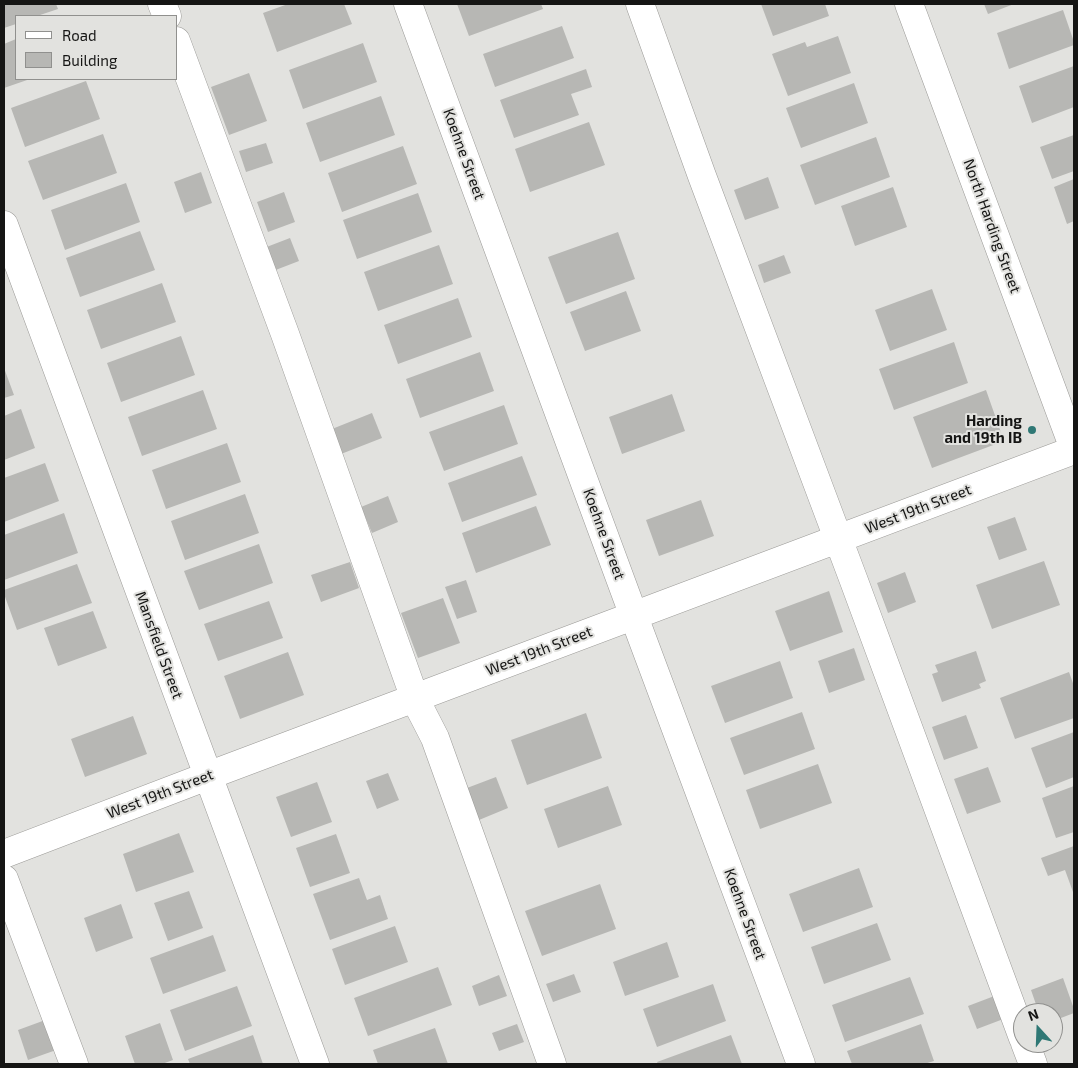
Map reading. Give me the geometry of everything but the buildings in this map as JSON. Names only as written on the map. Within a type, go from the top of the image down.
[{"type":"street","name":"Koehne Street","points":[[408,4],[800,1064]]},
{"type":"street","points":[[640,4],[702,176],[1013,1011]]},
{"type":"street","name":"North Harding Street","points":[[909,4],[1074,449]]},
{"type":"street","points":[[178,46],[285,334],[415,698],[434,738],[552,1064]]},
{"type":"street","name":"Mansfield Street","points":[[4,225],[315,1064]]},
{"type":"street","name":"West 19th Street","points":[[4,854],[1074,449]]},
{"type":"street","points":[[4,879],[74,1064]]},
{"type":"place","name":"Harding and 19th IB","points":[[1032,430]]}]
